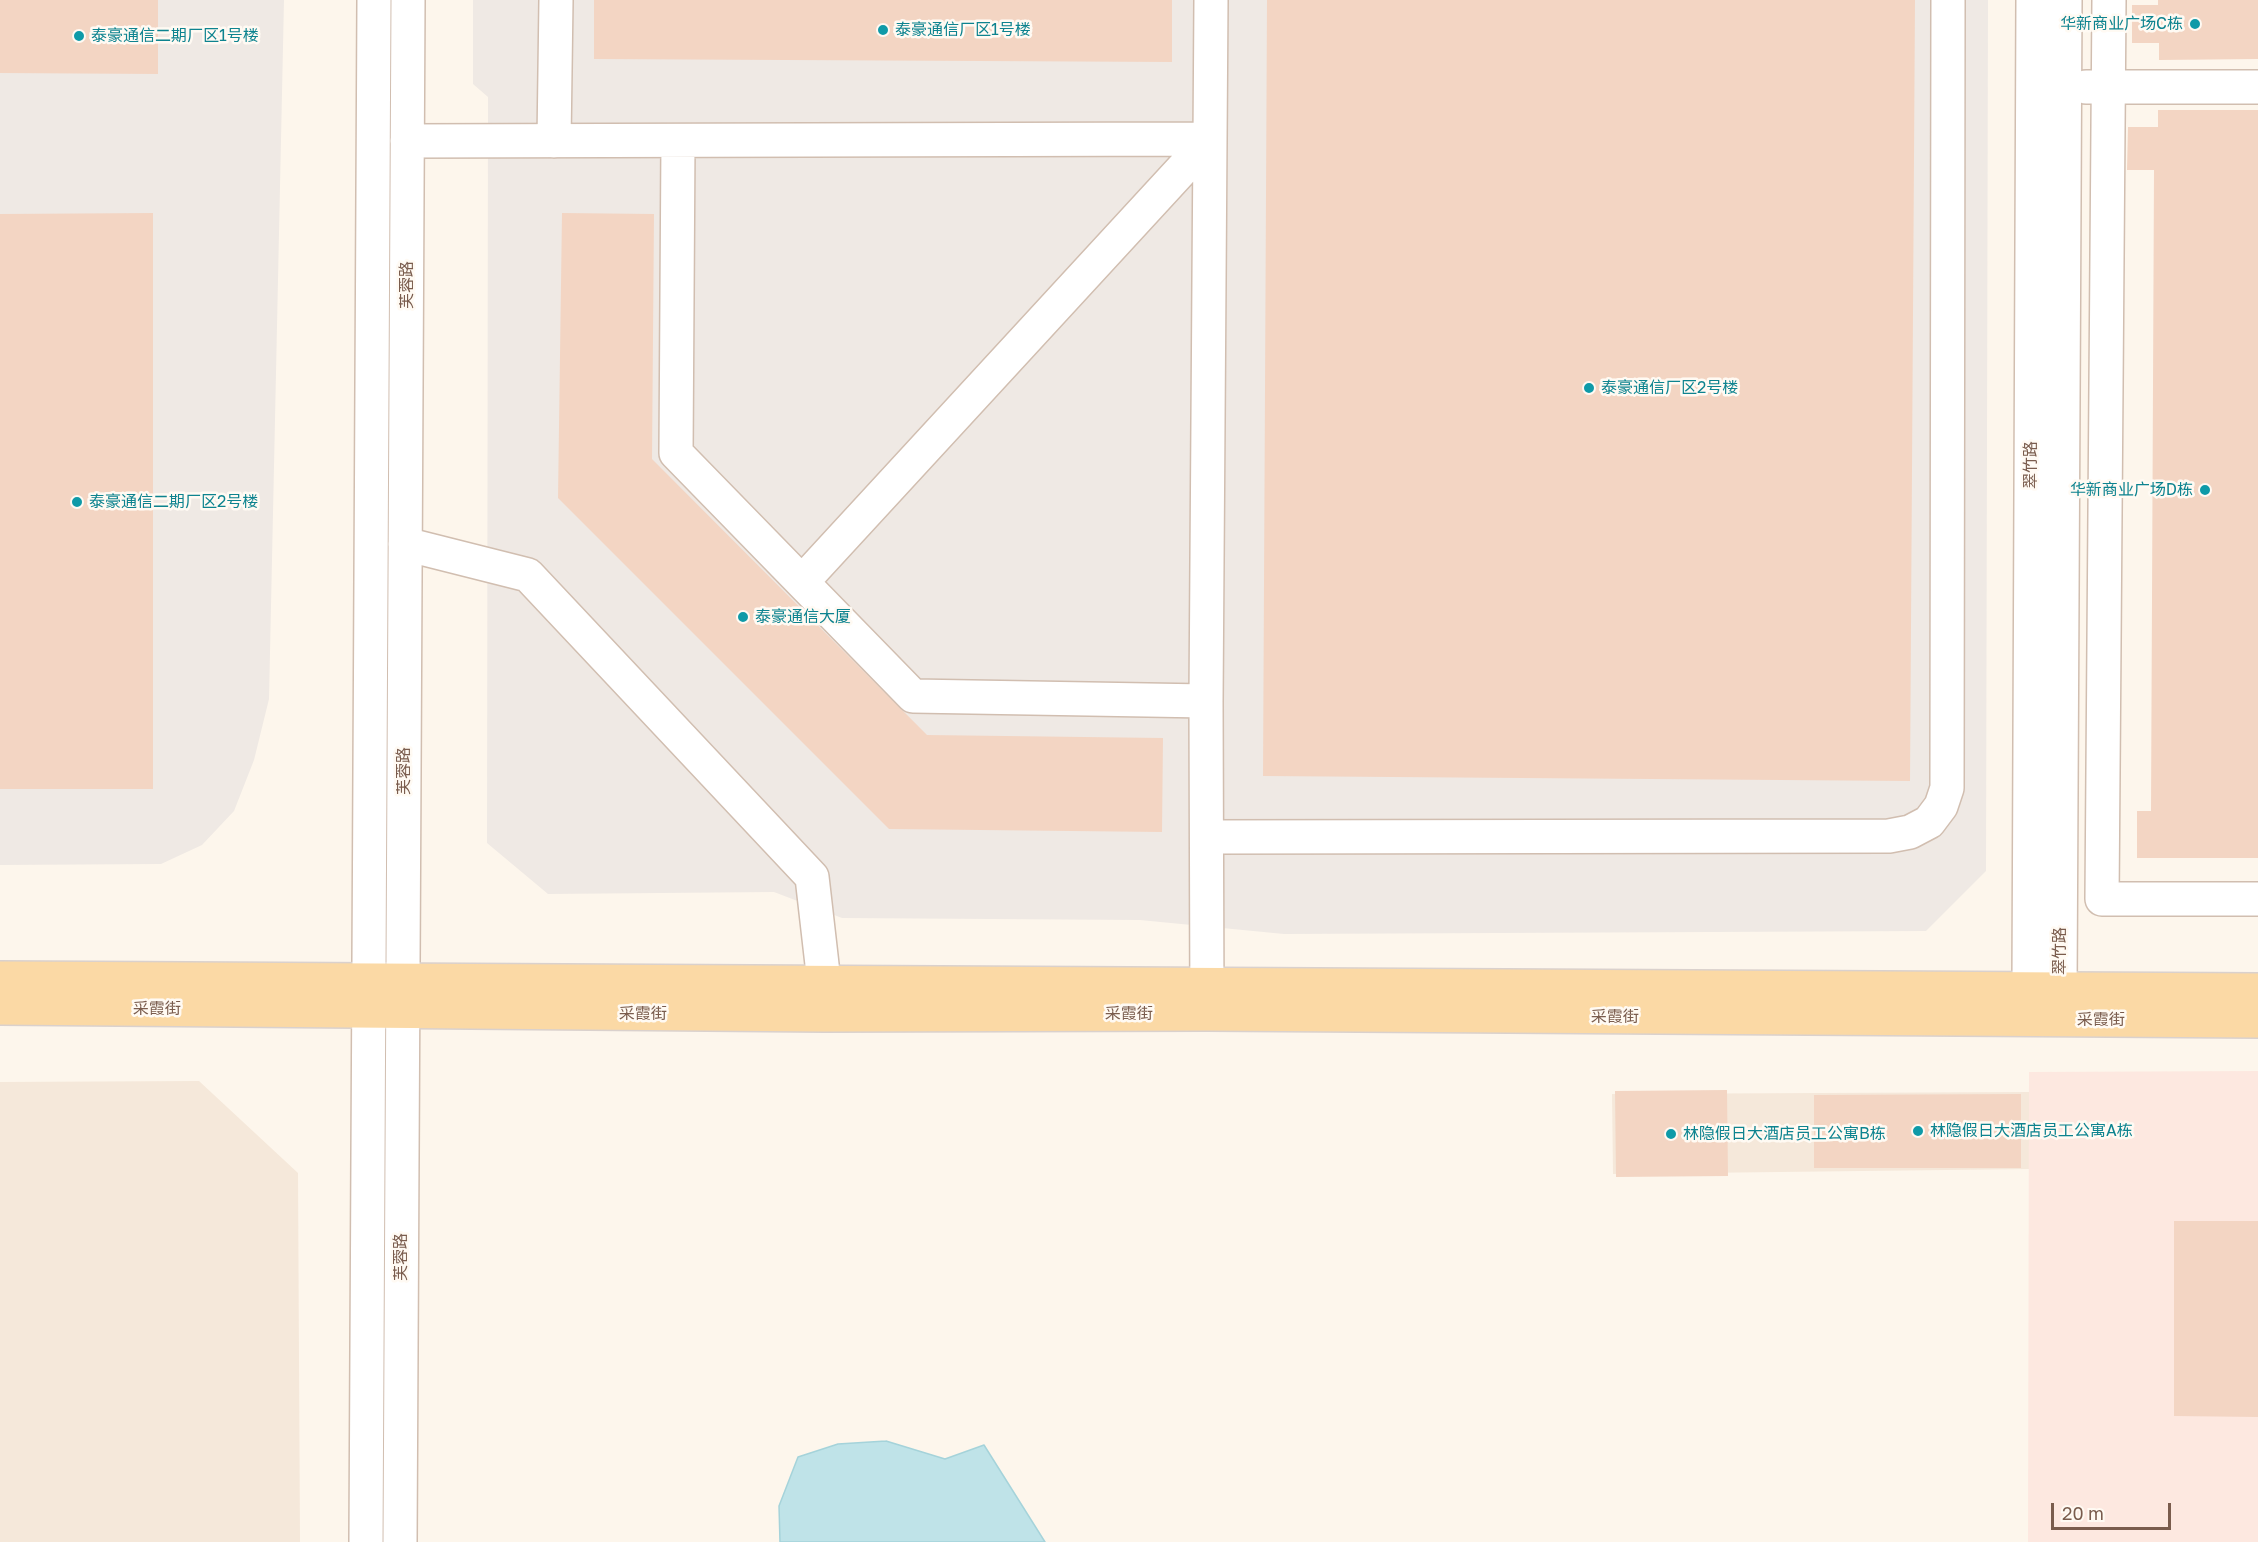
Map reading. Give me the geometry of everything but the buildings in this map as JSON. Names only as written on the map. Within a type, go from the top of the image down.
[{"type":"main road","name":"采霞街","points":[[0,978],[369,996],[403,1012],[824,1015],[1207,999],[2044,989],[2258,990]]},
{"type":"main road","name":"采霞街","points":[[0,1008],[369,996],[403,980],[824,982],[1207,999],[2044,1020],[2258,1021]]},
{"type":"street","name":"芙蓉路","points":[[366,1542],[374,0]]},
{"type":"street","name":"芙蓉路","points":[[400,1542],[408,0]]},
{"type":"street","points":[[554,141],[556,0]]},
{"type":"street","points":[[1207,999],[1206,701],[1211,0]]},
{"type":"street","points":[[1206,837],[1889,836],[1910,831],[1929,822],[1941,806],[1947,788],[1948,0]]},
{"type":"street","name":"翠竹路","points":[[2033,0],[2044,1020]]},
{"type":"street","name":"翠竹路","points":[[2044,989],[2065,0]]},
{"type":"street","points":[[2109,0],[2102,898],[2258,899]]},
{"type":"street","points":[[2064,87],[2258,87]]},
{"type":"street","points":[[407,141],[1210,139]]},
{"type":"street","points":[[802,582],[1210,139]]},
{"type":"street","points":[[678,141],[676,453],[913,696],[1206,701]]},
{"type":"street","points":[[405,544],[528,575],[812,877],[824,982],[824,1015]]},
{"type":"shaded area","points":[[0,0],[284,0],[269,699],[254,760],[234,811],[202,845],[161,864],[0,865]]},
{"type":"shaded area","points":[[473,0],[1988,0],[1986,871],[1926,931],[1284,934],[1140,920],[842,918],[774,892],[548,894],[487,843],[488,97],[473,84]]},
{"type":"shaded area","points":[[2258,1071],[2258,1542],[2028,1542],[2029,1072]]},
{"type":"shaded area","points":[[199,1081],[298,1173],[300,1542],[0,1542],[0,1082]]},
{"type":"shaded area","points":[[2029,1092],[2029,1169],[1613,1174],[1612,1094]]},
{"type":"water","points":[[886,1441],[945,1459],[984,1445],[1045,1542],[780,1542],[779,1506],[798,1457],[838,1444]]},
{"type":"place","name":"华新商业广场C栋","points":[[2195,24]]},
{"type":"place","name":"泰豪通信厂区1号楼","points":[[883,30]]},
{"type":"place","name":"泰豪通信二期厂区1号楼","points":[[79,36]]},
{"type":"place","name":"泰豪通信厂区2号楼","points":[[1589,388]]},
{"type":"place","name":"华新商业广场D栋","points":[[2205,490]]},
{"type":"place","name":"泰豪通信二期厂区2号楼","points":[[77,502]]},
{"type":"place","name":"泰豪通信大厦","points":[[743,617]]},
{"type":"place","name":"林隐假日大酒店员工公寓A栋","points":[[1918,1131]]},
{"type":"place","name":"林隐假日大酒店员工公寓B栋","points":[[1671,1134]]}]
